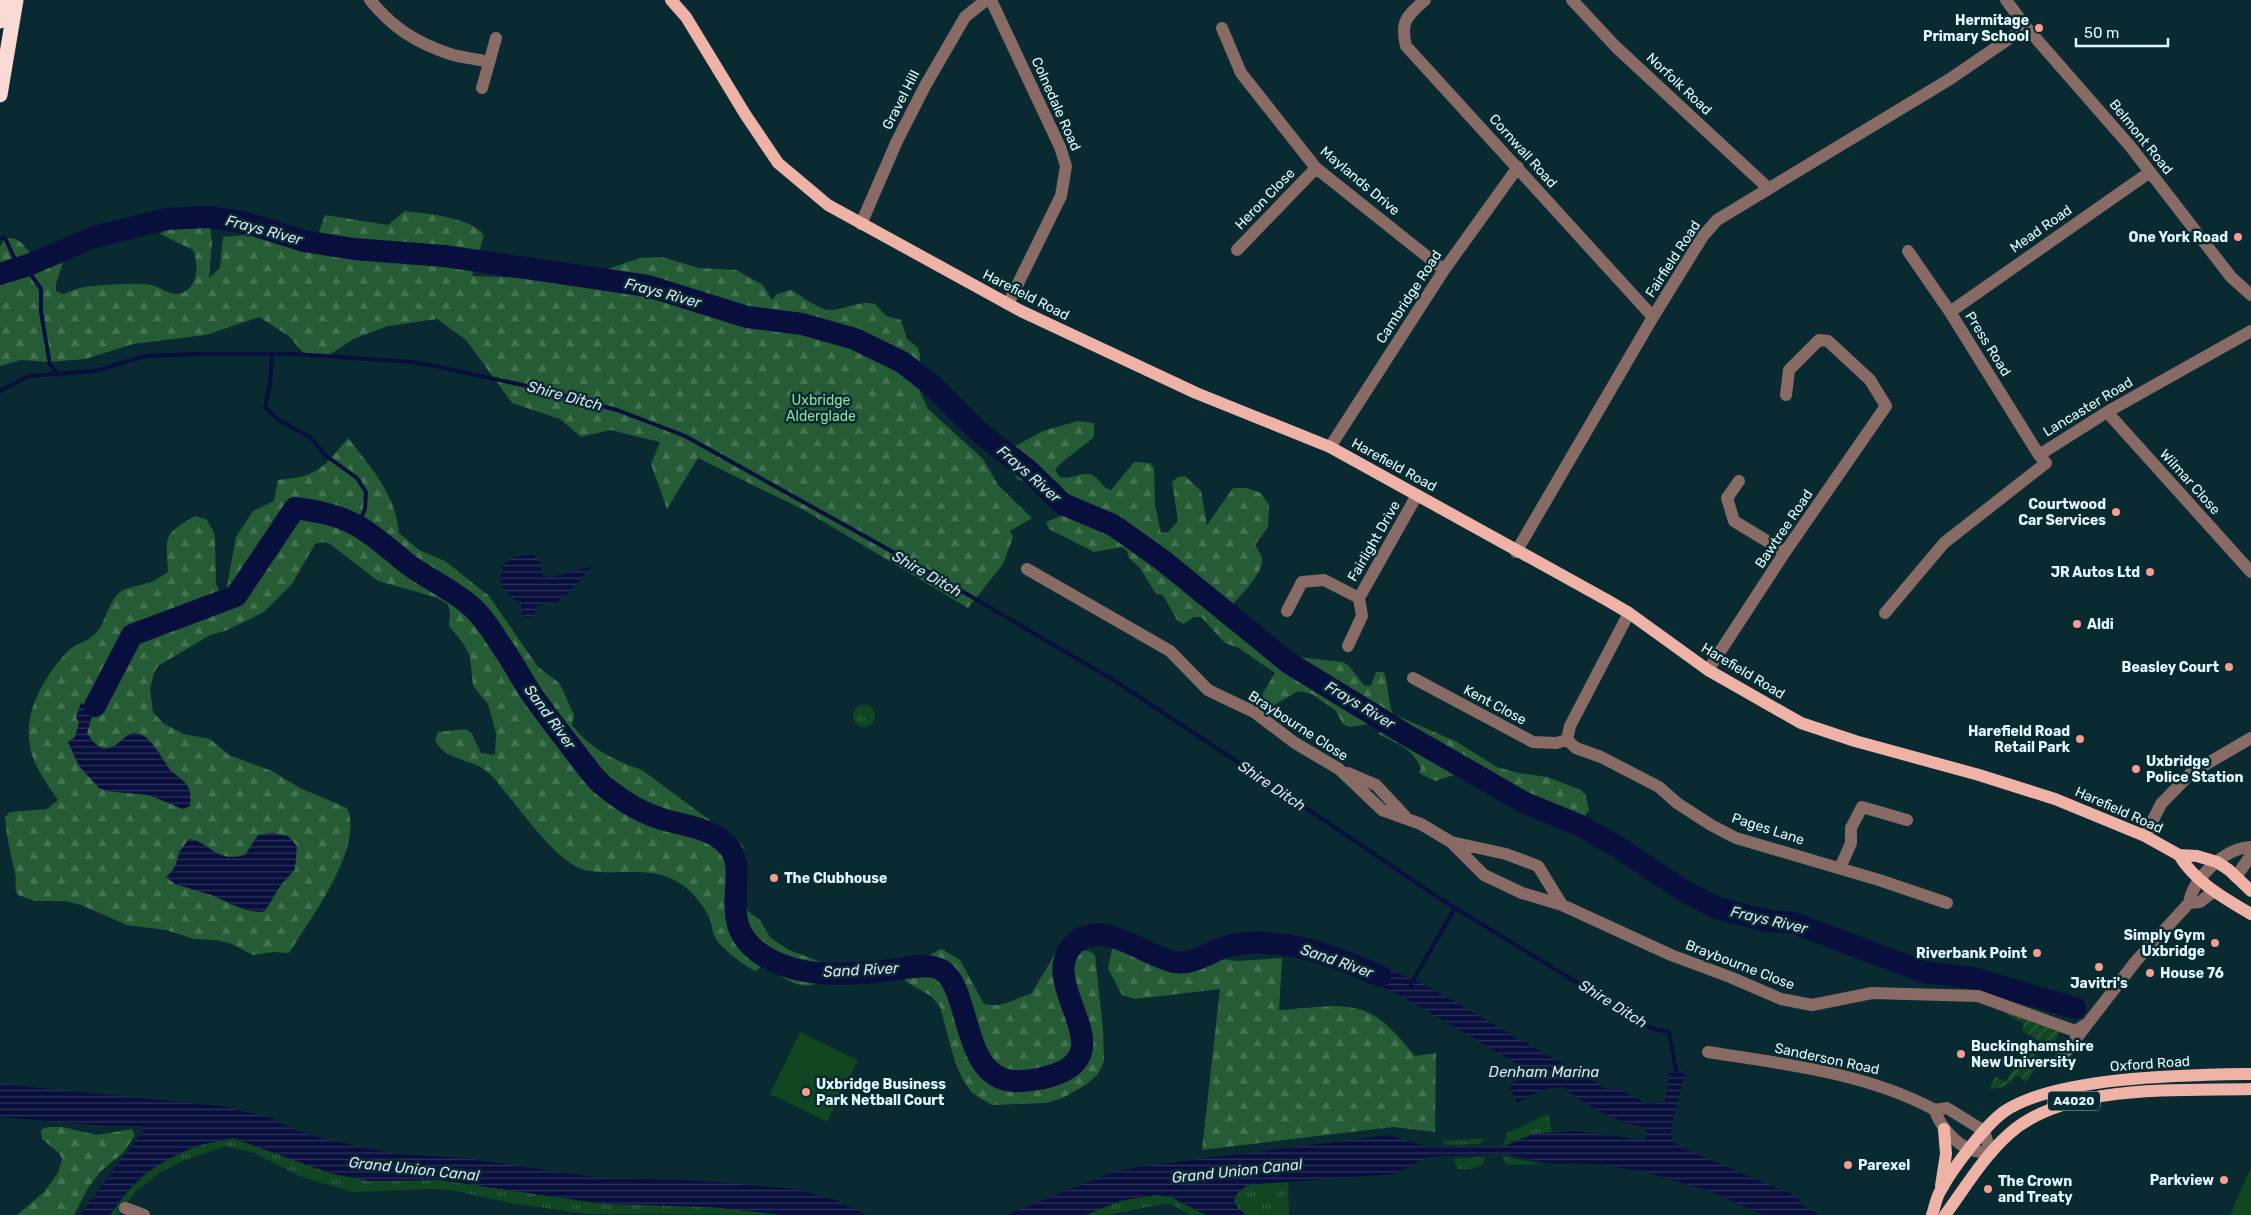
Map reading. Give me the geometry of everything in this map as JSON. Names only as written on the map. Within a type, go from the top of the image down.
[{"type":"highway","points":[[0,21],[3,0]]},
{"type":"highway","points":[[0,95],[6,69],[16,0]]},
{"type":"main road","name":"Harefield Road","points":[[671,0],[686,17],[745,114],[778,163],[828,205],[860,224],[1008,304],[1196,393],[1330,447],[1516,552],[1629,613],[1708,670],[1801,723],[1855,741],[2026,789],[2145,836],[2179,855],[2197,856],[2217,862],[2251,892]]},
{"type":"main road","name":"Harefield Road","points":[[2179,855],[2187,868],[2214,891],[2251,914]]},
{"type":"main road","name":"Oxford Road","points":[[1932,1215],[1940,1191],[1984,1131],[2006,1111],[2059,1090],[2086,1085],[2154,1078],[2251,1074]]},
{"type":"main road","name":"Oxford Road","points":[[1946,1215],[1992,1153],[2020,1125],[2048,1110],[2079,1099],[2162,1091],[2251,1089]]},
{"type":"main road","points":[[1940,1191],[1946,1154],[1944,1129]]},
{"type":"street","points":[[370,0],[389,22],[420,41],[450,54],[488,62]]},
{"type":"street","name":"Gravel Hill","points":[[860,224],[897,141],[929,77],[965,16],[986,0]]},
{"type":"street","name":"Colnedale Road","points":[[991,0],[1057,139],[1066,166],[1061,196],[1008,304]]},
{"type":"street","name":"Cornwall Road","points":[[1425,0],[1408,16],[1404,25],[1406,46],[1653,317]]},
{"type":"street","name":"Norfolk Road","points":[[1572,0],[1616,47],[1768,188]]},
{"type":"street","name":"Belmont Road","points":[[2006,0],[2026,27],[2072,78],[2150,172],[2231,277],[2251,295]]},
{"type":"street","name":"Fairfield Road","points":[[1516,552],[1653,317],[1703,236],[1717,220],[1950,79],[2026,27]]},
{"type":"street","name":"Maylands Drive","points":[[1222,28],[1241,73],[1316,168],[1444,270]]},
{"type":"street","points":[[482,88],[496,38]]},
{"type":"street","name":"Cambridge Road","points":[[1330,447],[1444,270],[1518,167]]},
{"type":"street","name":"Heron Close","points":[[1237,250],[1316,168]]},
{"type":"street","name":"Mead Road","points":[[1950,312],[2150,172]]},
{"type":"street","name":"Press Road","points":[[1908,252],[1950,312],[2039,454]]},
{"type":"street","name":"Lancaster Road","points":[[1885,613],[1944,543],[2046,463],[2039,454],[2107,412],[2251,331]]},
{"type":"street","name":"Bawtree Road","points":[[1708,670],[1785,552],[1886,406],[1884,399],[1870,380],[1828,341],[1819,340],[1789,370],[1786,395]]},
{"type":"street","name":"Wilmar Close","points":[[2107,412],[2251,572]]},
{"type":"street","points":[[1738,481],[1727,498],[1734,521],[1785,552]]},
{"type":"street","name":"Fairlight Drive","points":[[1288,611],[1302,582],[1324,580],[1359,598],[1418,495]]},
{"type":"street","name":"Braybourne Close","points":[[1028,569],[1170,651],[1208,690],[1254,712],[1295,743],[1339,769],[1376,785],[1407,818],[1451,842],[1484,875],[1522,893],[1562,905],[1671,955],[1730,977],[1781,1000],[1812,1004],[1872,993],[1978,996],[2074,1031],[2088,1023]]},
{"type":"street","points":[[1348,646],[1362,616],[1359,598]]},
{"type":"street","points":[[1567,740],[1570,726],[1629,613]]},
{"type":"street","name":"Kent Close","points":[[1413,678],[1533,742],[1556,743],[1567,740]]},
{"type":"street","points":[[2145,836],[2161,804],[2191,772],[2251,738]]},
{"type":"street","name":"Pages Lane","points":[[1567,740],[1576,748],[1601,757],[1659,787],[1677,803],[1711,825],[1736,838],[1840,868],[1947,903]]},
{"type":"street","points":[[1840,868],[1851,843],[1851,828],[1862,807],[1907,820]]},
{"type":"street","name":"Braybourne Close","points":[[1451,842],[1506,854],[1538,866],[1562,905]]},
{"type":"street","points":[[2061,1058],[2136,961],[2189,903],[2191,892],[2200,879],[2217,862],[2242,847],[2251,847]]},
{"type":"street","points":[[2236,877],[2251,854]]},
{"type":"street","points":[[2189,903],[2200,902],[2214,891]]},
{"type":"street","name":"Sanderson Road","points":[[1708,1052],[1790,1065],[1884,1086],[1910,1096],[1935,1110],[1947,1108],[1984,1131]]},
{"type":"street","points":[[1935,1110],[1938,1121],[1944,1129],[1970,1150],[1992,1153],[1984,1131]]},
{"type":"street","points":[[125,1208],[144,1215]]},
{"type":"green space","name":"Uxbridge Alderglade","points":[[405,211],[448,217],[478,229],[484,235],[472,276],[529,278],[599,272],[640,258],[662,257],[699,268],[736,270],[763,285],[772,300],[777,294],[791,290],[816,305],[831,310],[864,303],[875,304],[886,316],[901,320],[907,339],[918,348],[920,355],[920,392],[928,409],[983,459],[998,485],[1032,518],[1010,531],[1013,537],[1003,564],[968,608],[804,510],[698,458],[667,509],[651,464],[660,442],[610,430],[581,437],[560,419],[512,403],[466,340],[437,319],[388,326],[353,339],[326,357],[306,356],[289,336],[259,317],[206,335],[133,344],[85,359],[49,362],[21,360],[0,366],[0,247],[5,238],[15,239],[19,242],[36,262],[50,257],[63,262],[56,284],[56,291],[63,294],[85,287],[145,284],[171,293],[180,294],[189,288],[195,279],[196,261],[193,250],[160,234],[174,224],[189,217],[200,214],[210,223],[212,243],[209,278],[220,268],[223,237],[256,234],[294,249],[312,252],[325,215],[388,225]]},
{"type":"green space","points":[[1078,421],[1094,423],[1094,437],[1057,467],[1055,470],[1060,477],[1092,475],[1111,490],[1134,462],[1150,463],[1154,468],[1155,505],[1161,533],[1168,532],[1178,521],[1172,482],[1178,477],[1185,476],[1201,491],[1207,525],[1233,488],[1247,488],[1261,493],[1269,505],[1268,527],[1255,545],[1261,556],[1261,565],[1251,584],[1233,604],[1259,637],[1290,656],[1343,662],[1349,666],[1364,685],[1371,686],[1376,672],[1384,672],[1393,714],[1455,741],[1497,767],[1518,773],[1547,777],[1581,790],[1586,796],[1589,810],[1585,816],[1566,823],[1552,818],[1529,801],[1469,778],[1454,775],[1435,781],[1419,773],[1421,769],[1418,762],[1404,747],[1378,734],[1381,732],[1370,724],[1349,727],[1343,724],[1336,711],[1312,694],[1298,691],[1273,706],[1266,706],[1262,701],[1263,693],[1275,673],[1239,648],[1225,643],[1201,617],[1194,617],[1183,624],[1177,620],[1163,595],[1156,594],[1140,568],[1129,558],[1127,551],[1122,547],[1094,552],[1049,529],[1046,522],[1066,514],[1063,498],[1060,494],[1049,488],[1018,480],[1007,462],[1012,448],[1043,431]]},
{"type":"green space","points":[[348,438],[374,471],[393,506],[399,533],[419,550],[445,561],[489,596],[538,667],[558,682],[574,715],[572,725],[586,740],[603,753],[642,770],[743,845],[747,890],[745,906],[749,912],[760,920],[770,937],[775,941],[789,950],[821,962],[817,983],[810,985],[796,984],[782,977],[765,964],[755,971],[739,961],[717,941],[710,919],[698,900],[685,887],[670,878],[658,874],[585,870],[573,865],[561,856],[535,829],[491,775],[477,765],[446,753],[435,740],[438,732],[466,729],[472,734],[481,753],[495,755],[496,733],[488,704],[473,686],[470,656],[463,643],[449,626],[450,611],[448,604],[435,597],[378,581],[330,544],[323,542],[315,544],[292,584],[264,612],[225,631],[210,635],[158,666],[150,689],[153,712],[163,723],[183,734],[210,739],[229,755],[272,771],[300,788],[347,808],[350,824],[348,843],[342,863],[321,903],[289,953],[274,952],[253,955],[232,944],[217,940],[194,939],[166,930],[127,925],[81,905],[65,901],[35,901],[18,895],[5,817],[10,812],[47,809],[58,800],[34,760],[31,753],[29,733],[33,707],[51,671],[68,651],[91,637],[98,630],[119,593],[156,580],[168,572],[168,538],[177,528],[195,516],[206,519],[214,532],[216,584],[219,591],[226,592],[236,537],[253,511],[274,501],[278,480],[291,479],[319,469]],"holes":[[[95,706],[87,733],[92,740],[101,747],[106,748],[117,744],[128,735],[158,751],[170,770],[187,785],[183,809],[149,795],[107,791],[68,742],[75,737],[79,723]],[[196,840],[214,853],[231,858],[245,855],[295,869],[280,886],[265,911],[245,910],[213,895],[175,884],[174,870],[180,850]]]},
{"type":"green space","points":[[864,705],[872,708],[875,716],[872,724],[864,727],[856,724],[853,716],[856,708]]},
{"type":"green space","points":[[1119,934],[1144,948],[1153,959],[1166,966],[1222,959],[1237,961],[1282,958],[1279,1010],[1324,1006],[1357,1009],[1381,1020],[1415,1056],[1436,1053],[1435,1132],[1393,1127],[1202,1150],[1220,989],[1135,999],[1122,995],[1108,968],[1114,940]]},
{"type":"green space","points":[[942,949],[960,960],[984,1004],[991,1005],[1003,1004],[1031,994],[1058,949],[1089,951],[1095,955],[1103,1030],[1104,1061],[1098,1074],[1087,1084],[1063,1098],[1046,1103],[992,1105],[972,1093],[963,1080],[955,1062],[940,1007],[931,996],[905,981],[910,972],[920,962]]},
{"type":"green space","points":[[2005,1010],[2061,1031],[2050,1048],[2022,1030],[2024,1024],[2005,1013]]},
{"type":"green space","points":[[800,1032],[858,1060],[827,1122],[770,1094]]},
{"type":"green space","points":[[2026,1049],[2043,1059],[2025,1083],[2021,1077],[2017,1076],[2005,1087],[1989,1089],[1996,1077],[2006,1082]]},
{"type":"green space","points":[[1548,1114],[1552,1132],[1533,1134],[1520,1141],[1503,1146],[1507,1133]]},
{"type":"green space","points":[[47,1127],[62,1127],[97,1135],[132,1129],[135,1135],[123,1153],[101,1171],[88,1188],[74,1215],[17,1215],[44,1192],[58,1173],[62,1159],[59,1153],[42,1139],[41,1130]]},
{"type":"green space","points":[[233,1138],[302,1163],[368,1181],[440,1180],[604,1204],[712,1207],[783,1215],[587,1214],[505,1202],[457,1191],[432,1189],[353,1192],[302,1177],[254,1153],[226,1146],[185,1160],[159,1173],[136,1191],[118,1215],[110,1215],[135,1185],[162,1162],[195,1147]]},
{"type":"green space","points":[[1486,1138],[1480,1144],[1445,1145],[1442,1141]]},
{"type":"green space","points":[[1503,1156],[1541,1164],[1509,1165],[1505,1163]]},
{"type":"green space","points":[[1485,1157],[1483,1164],[1472,1169],[1458,1169],[1453,1159]]},
{"type":"green space","points":[[2251,1167],[2251,1215],[2230,1215]]},
{"type":"green space","points":[[1288,1181],[1289,1215],[1246,1215],[1238,1208],[1234,1201],[1237,1194],[1249,1185]]},
{"type":"green space","points":[[1157,1195],[1171,1197],[1206,1215],[1190,1215],[1171,1204],[1163,1204],[1107,1215],[1085,1215],[1120,1201]]},
{"type":"water","points":[[533,554],[539,559],[543,576],[552,577],[593,566],[566,595],[557,602],[537,606],[533,617],[527,618],[522,614],[522,606],[501,586],[501,577],[502,570],[507,561]]},
{"type":"water","points":[[81,703],[95,706],[87,733],[94,743],[101,748],[107,749],[134,733],[146,737],[171,771],[188,786],[190,806],[183,809],[149,795],[107,791],[99,788],[79,766],[68,742],[75,737],[79,723],[76,717]]},
{"type":"water","points":[[272,833],[288,836],[297,846],[295,869],[280,886],[265,911],[258,912],[237,906],[211,895],[175,884],[166,877],[174,868],[182,849],[189,839],[204,844],[220,855],[235,857],[245,855],[258,835]]},
{"type":"water","points":[[1354,955],[1420,982],[1607,1089],[1620,1089],[1647,1104],[1665,1102],[1670,1069],[1685,1072],[1671,1130],[1672,1138],[1678,1146],[1796,1196],[1804,1206],[1820,1215],[1762,1215],[1710,1191],[1645,1172],[1596,1164],[1546,1163],[1506,1154],[1428,1157],[1395,1174],[1247,1185],[1237,1193],[1234,1201],[1238,1208],[1246,1215],[1206,1215],[1171,1197],[1157,1195],[1120,1201],[1085,1215],[1006,1215],[1112,1172],[1138,1167],[1388,1135],[1427,1147],[1504,1146],[1533,1134],[1576,1131],[1644,1140],[1647,1134],[1644,1127],[1612,1117],[1581,1100],[1563,1087],[1541,1090],[1517,1103],[1509,1085],[1527,1074],[1526,1069],[1398,994],[1349,973]]},
{"type":"water","points":[[2053,993],[2077,1002],[2073,1014],[2050,1005]]},
{"type":"water","name":"Grand Union Canal","points":[[0,1084],[221,1106],[269,1117],[298,1131],[324,1139],[397,1154],[464,1158],[602,1178],[691,1180],[797,1189],[835,1200],[867,1215],[783,1215],[712,1207],[604,1204],[440,1180],[368,1181],[329,1173],[233,1138],[196,1146],[170,1158],[144,1174],[126,1192],[110,1215],[80,1215],[143,1131],[141,1126],[106,1126],[0,1117]]},
{"type":"waterway","name":"Frays River","points":[[0,274],[31,264],[94,237],[167,219],[207,217],[247,223],[304,241],[354,249],[444,256],[648,286],[747,317],[802,324],[855,339],[902,362],[934,387],[980,433],[1028,470],[1063,504],[1113,525],[1161,559],[1289,663],[1405,734],[1525,803],[1581,826],[1618,847],[1679,888],[1717,908],[1768,921],[1794,923],[1924,972],[1973,978],[2075,1008]]},
{"type":"waterway","points":[[0,238],[5,238],[19,268]]},
{"type":"waterway","points":[[25,266],[41,289],[41,312],[50,365],[59,375]]},
{"type":"waterway","points":[[272,354],[270,384],[265,407],[279,420],[311,438],[325,455],[357,478],[366,492],[365,509],[358,525]]},
{"type":"waterway","name":"Shire Ditch","points":[[0,391],[29,376],[95,371],[145,356],[295,354],[412,362],[435,366],[536,388],[617,410],[685,436],[936,576],[1112,679],[1439,898],[1653,1029],[1669,1032],[1677,1075]]},
{"type":"waterway","name":"Sand River","points":[[95,706],[132,635],[236,596],[295,508],[333,515],[361,528],[409,565],[467,602],[492,631],[528,689],[593,775],[605,787],[641,811],[665,820],[707,831],[728,846],[735,857],[737,870],[736,914],[740,929],[748,943],[764,956],[778,963],[810,972],[843,974],[920,966],[937,968],[948,976],[956,990],[975,1047],[983,1064],[996,1076],[1014,1081],[1037,1079],[1059,1073],[1076,1062],[1082,1047],[1081,1031],[1068,995],[1064,977],[1065,960],[1074,944],[1085,937],[1097,935],[1110,936],[1162,958],[1182,963],[1232,945],[1271,943],[1327,955],[1380,976]]},
{"type":"waterway","points":[[1411,984],[1455,908]]},
{"type":"place","name":"Hermitage Primary School","points":[[2039,28]]},
{"type":"place","name":"One York Road","points":[[2238,237]]},
{"type":"place","name":"Courtwood Car Services","points":[[2116,512]]},
{"type":"place","name":"JR Autos Ltd","points":[[2150,572]]},
{"type":"place","name":"Aldi","points":[[2077,624]]},
{"type":"place","name":"Beasley Court","points":[[2229,667]]},
{"type":"place","name":"Harefield Road Retail Park","points":[[2080,739]]},
{"type":"place","name":"Uxbridge Police Station","points":[[2136,769]]},
{"type":"place","name":"The Clubhouse","points":[[774,878]]},
{"type":"place","name":"Simply Gym Uxbridge","points":[[2215,943]]},
{"type":"place","name":"Riverbank Point","points":[[2037,953]]},
{"type":"place","name":"Javitri's","points":[[2099,967]]},
{"type":"place","name":"House 76","points":[[2150,973]]},
{"type":"place","name":"Buckinghamshire New University","points":[[1961,1054]]},
{"type":"place","name":"Uxbridge Business Park Netball Court","points":[[806,1092]]},
{"type":"place","name":"Parexel","points":[[1848,1165]]},
{"type":"place","name":"Parkview","points":[[2224,1180]]},
{"type":"place","name":"The Crown and Treaty","points":[[1988,1189]]},
{"type":"water label","name":"Denham Marina","points":[[1544,1072]]}]
